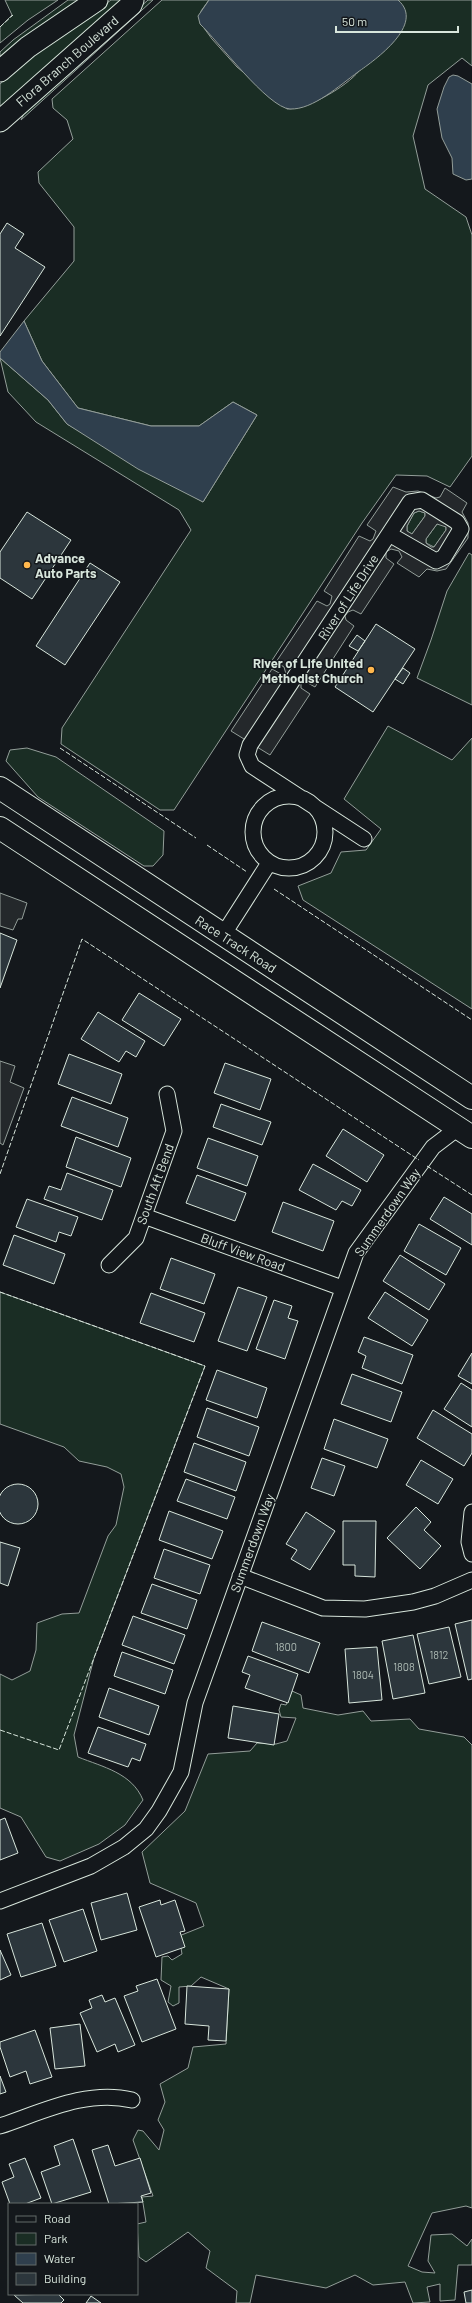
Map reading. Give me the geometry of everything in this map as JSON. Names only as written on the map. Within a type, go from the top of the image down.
[{"type":"main road","name":"Race Track Road","points":[[0,788],[472,1098]]},
{"type":"main road","points":[[0,828],[465,1132]]},
{"type":"main road","points":[[206,963],[223,935]]},
{"type":"street","name":"Flora Branch Boulevard","points":[[0,71],[28,47],[96,0]]},
{"type":"street","name":"Flora Branch Boulevard","points":[[0,121],[94,39],[130,5],[133,0]]},
{"type":"street","name":"River of Life Drive","points":[[364,838],[252,766],[248,759],[248,749],[389,534],[410,502],[417,499],[422,500],[457,522],[461,529],[444,557],[436,561],[389,534]]},
{"type":"street","name":"River of Life Drive","points":[[281,796],[291,796],[309,802],[321,814],[325,824],[325,838],[318,853],[306,864],[293,868],[269,863],[260,854],[254,839],[255,821],[262,807],[274,798],[281,796]]},
{"type":"street","points":[[223,935],[269,863]]},
{"type":"street","name":"South Aft Bend","points":[[109,1265],[136,1238],[174,1131],[167,1094]]},
{"type":"street","name":"Summerdown Way","points":[[0,1901],[91,1866],[124,1847],[146,1829],[159,1811],[181,1772],[195,1703],[342,1288],[356,1253],[433,1147],[465,1132]]},
{"type":"street","name":"Bluff View Road","points":[[144,1216],[342,1288]]},
{"type":"street","points":[[472,1512],[469,1542],[472,1554]]},
{"type":"street","points":[[240,1576],[323,1608],[365,1609],[413,1602],[435,1596],[472,1580]]},
{"type":"street","points":[[0,2126],[84,2098],[102,2096],[132,2100]]},
{"type":"green space","points":[[5,0],[58,0],[28,20],[0,43],[0,27],[12,15]]},
{"type":"green space","points":[[68,0],[82,0],[0,58],[0,52],[13,40]]},
{"type":"green space","points":[[111,0],[128,0],[0,111],[0,84],[26,61]]},
{"type":"green space","points":[[148,0],[153,0],[21,120],[25,111]]},
{"type":"green space","points":[[162,0],[209,0],[201,11],[204,28],[237,67],[287,109],[296,108],[316,101],[336,90],[353,77],[365,63],[376,46],[400,2],[398,0],[472,0],[472,66],[462,58],[428,85],[413,136],[425,189],[466,217],[472,235],[472,456],[450,487],[427,476],[396,475],[362,523],[174,810],[160,810],[61,744],[62,728],[191,530],[179,510],[36,422],[8,392],[0,358],[48,400],[67,424],[203,502],[257,415],[233,402],[199,426],[151,426],[78,408],[42,361],[24,321],[74,261],[74,227],[39,183],[38,172],[73,139],[67,120],[53,108],[52,99]]},
{"type":"green space","points":[[419,511],[425,513],[425,516],[412,534],[407,531],[407,526],[414,513]]},
{"type":"green space","points":[[440,523],[446,527],[446,530],[434,547],[426,543],[426,539],[437,524]]},
{"type":"green space","points":[[469,553],[472,555],[472,705],[417,678],[447,591]]},
{"type":"green space","points":[[388,726],[452,760],[472,738],[472,1009],[303,900],[298,886],[331,873],[341,852],[366,850],[381,829],[344,799]]},
{"type":"green space","points":[[27,748],[56,757],[164,831],[163,855],[153,866],[144,866],[38,797],[6,761],[10,750]]},
{"type":"green space","points":[[0,1292],[205,1366],[94,1658],[74,1735],[78,1757],[107,1768],[124,1777],[132,1783],[143,1800],[125,1825],[99,1844],[60,1861],[46,1857],[21,1817],[0,1808],[0,1674],[12,1680],[30,1671],[36,1650],[37,1623],[62,1614],[79,1613],[108,1536],[116,1525],[124,1487],[121,1474],[107,1467],[79,1461],[64,1447],[0,1424]]},
{"type":"green space","points":[[292,1691],[301,1695],[303,1708],[338,1715],[363,1711],[371,1721],[410,1719],[419,1729],[464,1737],[472,1745],[472,2208],[466,2206],[432,2213],[408,2266],[422,2272],[435,2273],[428,2261],[431,2235],[452,2234],[467,2246],[472,2239],[472,2265],[458,2265],[455,2300],[440,2301],[440,2284],[427,2287],[430,2302],[413,2303],[405,2282],[373,2285],[355,2275],[326,2288],[256,2275],[250,2303],[236,2303],[237,2291],[206,2268],[210,2251],[188,2232],[146,2262],[139,2257],[138,2224],[146,2222],[142,2197],[153,2196],[133,2140],[138,2130],[143,2131],[159,2150],[164,2130],[158,2120],[165,2102],[160,2084],[188,2068],[193,2047],[226,2044],[229,1989],[201,1977],[191,1986],[179,1987],[179,2003],[173,2006],[168,2002],[171,1986],[161,1980],[162,1957],[168,1956],[172,1960],[182,1954],[179,1936],[204,1926],[196,1903],[150,1883],[142,1852],[185,1811],[208,1754],[250,1751],[257,1743],[276,1744],[287,1741],[296,1718],[281,1717],[279,1710],[281,1704],[286,1705]]},
{"type":"shaded area","points":[[393,487],[406,492],[418,491],[436,498],[440,497],[445,488],[467,503],[462,512],[468,523],[468,538],[446,569],[437,571],[427,569],[419,577],[397,563],[402,557],[399,551],[391,549],[386,552],[386,558],[394,564],[361,614],[353,610],[348,612],[345,616],[346,620],[354,626],[315,687],[306,682],[301,683],[301,688],[310,694],[270,755],[231,731],[272,669],[281,674],[286,674],[284,667],[276,662],[317,601],[327,606],[330,604],[332,596],[324,591],[359,536],[370,541],[373,539],[376,531],[367,525]],"holes":[[[419,511],[425,513],[425,516],[412,534],[407,531],[407,526],[414,513]],[[437,524],[446,527],[446,530],[434,547],[431,547],[426,543],[426,539]]]},
{"type":"shaded area","points":[[0,893],[27,903],[22,919],[18,919],[13,930],[0,926]]},
{"type":"shaded area","points":[[0,1061],[15,1066],[10,1082],[24,1088],[3,1145],[0,1143]]},
{"type":"water","points":[[209,0],[398,0],[405,9],[406,20],[402,30],[386,50],[335,90],[308,105],[290,109],[281,106],[269,98],[256,86],[200,24],[198,16]]},
{"type":"water","points":[[453,75],[458,76],[472,84],[472,179],[466,180],[453,174],[452,158],[442,138],[437,109],[444,87],[449,77]]},
{"type":"water","points":[[24,321],[42,361],[78,408],[151,426],[199,426],[233,402],[257,415],[203,502],[138,469],[67,424],[48,400],[0,358],[0,352]]},
{"type":"building","points":[[7,223],[24,234],[15,248],[45,267],[0,336],[0,234]]},
{"type":"building","name":"Advance Auto Parts","points":[[27,512],[71,540],[32,599],[0,578],[0,552]]},
{"type":"building","points":[[90,563],[120,582],[65,665],[36,646]]},
{"type":"building","points":[[376,624],[415,649],[373,712],[335,687]]},
{"type":"building","points":[[357,635],[365,641],[358,651],[349,646]]},
{"type":"building","points":[[403,668],[410,673],[403,684],[395,679]]},
{"type":"building","points":[[0,933],[17,940],[0,988]]},
{"type":"building","points":[[139,993],[181,1019],[164,1046],[122,1020]]},
{"type":"building","points":[[98,1012],[145,1041],[136,1057],[126,1051],[119,1062],[81,1039]]},
{"type":"building","points":[[69,1054],[122,1074],[111,1104],[58,1084]]},
{"type":"building","points":[[225,1063],[271,1079],[260,1110],[214,1093]]},
{"type":"building","points":[[72,1097],[128,1118],[118,1147],[61,1126]]},
{"type":"building","points":[[221,1104],[271,1122],[262,1145],[213,1127]]},
{"type":"building","points":[[343,1129],[384,1155],[367,1182],[326,1156]]},
{"type":"building","points":[[76,1137],[131,1158],[121,1187],[66,1167]]},
{"type":"building","points":[[208,1138],[258,1156],[247,1186],[197,1168]]},
{"type":"building","points":[[313,1164],[361,1190],[352,1206],[342,1201],[336,1210],[299,1190]]},
{"type":"building","points":[[67,1173],[113,1190],[102,1220],[44,1199],[49,1186],[61,1190]]},
{"type":"building","points":[[197,1175],[246,1193],[235,1221],[186,1203]]},
{"type":"building","points":[[444,1197],[472,1214],[472,1245],[430,1219]]},
{"type":"building","points":[[27,1199],[78,1217],[71,1236],[59,1232],[56,1242],[16,1227]]},
{"type":"building","points":[[283,1202],[334,1221],[323,1251],[272,1232]]},
{"type":"building","points":[[419,1224],[461,1248],[446,1275],[404,1251]]},
{"type":"building","points":[[14,1235],[65,1254],[54,1284],[3,1265]]},
{"type":"building","points":[[400,1255],[445,1284],[429,1310],[383,1281]]},
{"type":"building","points":[[171,1258],[215,1274],[204,1304],[160,1289]]},
{"type":"building","points":[[238,1287],[267,1297],[247,1351],[218,1341]]},
{"type":"building","points":[[385,1292],[428,1320],[412,1346],[368,1318]]},
{"type":"building","points":[[151,1293],[205,1313],[194,1342],[140,1323]]},
{"type":"building","points":[[274,1300],[292,1306],[288,1318],[298,1321],[285,1359],[256,1349]]},
{"type":"building","points":[[364,1337],[413,1355],[402,1384],[362,1368],[366,1356],[358,1352]]},
{"type":"building","points":[[472,1353],[472,1384],[458,1376]]},
{"type":"building","points":[[217,1370],[267,1388],[257,1418],[206,1400]]},
{"type":"building","points":[[352,1374],[402,1392],[391,1422],[341,1404]]},
{"type":"building","points":[[461,1383],[472,1390],[472,1427],[444,1409]]},
{"type":"building","points":[[207,1408],[259,1427],[249,1456],[197,1437]]},
{"type":"building","points":[[433,1410],[472,1434],[472,1453],[464,1466],[417,1438]]},
{"type":"building","points":[[334,1419],[388,1439],[377,1468],[324,1449]]},
{"type":"building","points":[[194,1443],[246,1462],[236,1491],[184,1472]]},
{"type":"building","points":[[322,1458],[345,1466],[334,1496],[311,1488]]},
{"type":"building","points":[[421,1460],[453,1479],[438,1504],[406,1485]]},
{"type":"building","points":[[186,1479],[235,1497],[227,1519],[177,1501]]},
{"type":"building","points":[[14,1484],[22,1484],[29,1487],[35,1493],[38,1500],[38,1508],[35,1515],[29,1521],[22,1524],[14,1524],[7,1521],[1,1515],[-1,1510],[-1,1498],[1,1493],[7,1487]]},
{"type":"building","points":[[416,1507],[431,1522],[424,1530],[441,1546],[420,1569],[387,1538]]},
{"type":"building","points":[[169,1511],[223,1531],[212,1559],[159,1540]]},
{"type":"building","points":[[306,1512],[335,1531],[310,1570],[291,1559],[297,1550],[286,1544]]},
{"type":"building","points":[[343,1521],[376,1521],[375,1577],[355,1576],[355,1565],[343,1565]]},
{"type":"building","points":[[0,1542],[20,1548],[8,1586],[0,1583]]},
{"type":"building","points":[[164,1549],[210,1565],[200,1594],[154,1578]]},
{"type":"building","points":[[152,1584],[197,1600],[187,1629],[141,1613]]},
{"type":"building","points":[[133,1616],[185,1635],[174,1664],[122,1645]]},
{"type":"building","points":[[472,1620],[472,1679],[468,1680],[455,1624]]},
{"type":"building","points":[[262,1622],[320,1643],[309,1673],[252,1651]]},
{"type":"building","points":[[449,1627],[461,1677],[429,1684],[417,1634]]},
{"type":"building","points":[[413,1635],[425,1693],[393,1699],[382,1641]]},
{"type":"building","points":[[377,1647],[382,1700],[349,1703],[345,1649]]},
{"type":"building","points":[[122,1652],[173,1670],[165,1694],[114,1676]]},
{"type":"building","points":[[248,1656],[298,1674],[288,1703],[245,1688],[250,1675],[242,1672]]},
{"type":"building","points":[[109,1688],[159,1706],[149,1735],[99,1717]]},
{"type":"building","points":[[233,1706],[279,1714],[274,1745],[228,1738]]},
{"type":"building","points":[[98,1727],[146,1744],[140,1761],[132,1758],[128,1767],[88,1753]]},
{"type":"building","points":[[5,1818],[18,1853],[0,1860],[0,1820]]},
{"type":"building","points":[[127,1893],[137,1930],[101,1940],[91,1903]]},
{"type":"building","points":[[160,1900],[161,1905],[175,1900],[185,1931],[180,1932],[185,1947],[156,1957],[139,1907]]},
{"type":"building","points":[[83,1909],[97,1951],[64,1962],[49,1920]]},
{"type":"building","points":[[42,1923],[56,1966],[21,1977],[7,1934]]},
{"type":"building","points":[[0,1950],[11,1975],[0,1980]]},
{"type":"building","points":[[157,1979],[176,2029],[142,2042],[124,1996],[138,1991],[136,1986]]},
{"type":"building","points":[[187,1986],[229,1989],[226,2041],[208,2040],[209,2026],[185,2024]]},
{"type":"building","points":[[102,1995],[105,2002],[115,1998],[135,2045],[118,2052],[115,2044],[97,2052],[80,2013],[92,2008],[89,2000]]},
{"type":"building","points":[[80,2024],[85,2066],[55,2069],[50,2028]]},
{"type":"building","points":[[35,2030],[52,2077],[30,2084],[26,2071],[10,2077],[0,2047],[0,2042]]},
{"type":"building","points":[[0,2076],[6,2092],[0,2094]]},
{"type":"building","points":[[73,2139],[91,2192],[52,2203],[41,2172],[60,2165],[54,2146]]},
{"type":"building","points":[[108,2145],[115,2166],[140,2158],[151,2193],[141,2196],[143,2202],[109,2203],[92,2150]]},
{"type":"building","points":[[25,2158],[41,2198],[28,2203],[10,2203],[2,2182],[14,2177],[9,2164]]},
{"type":"building","points":[[472,2290],[472,2303],[466,2303],[464,2292]]},
{"type":"building","points":[[14,2295],[59,2295],[64,2300],[61,2303],[23,2303]]},
{"type":"building","points":[[91,2296],[101,2303],[86,2303]]},
{"type":"fence","points":[[0,27],[13,15]]},
{"type":"fence","points":[[60,748],[196,838]]},
{"type":"fence","points":[[207,845],[247,872]]},
{"type":"fence","points":[[274,889],[472,1020]]},
{"type":"fence","points":[[0,1174],[82,939],[419,1160]]},
{"type":"fence","points":[[427,1166],[472,1195]]},
{"type":"fence","points":[[0,1292],[205,1366],[59,1750],[0,1730]]},
{"type":"place","name":"Advance Auto Parts","points":[[27,565]]},
{"type":"place","name":"River of Life United Methodist Church","points":[[371,670]]}]
